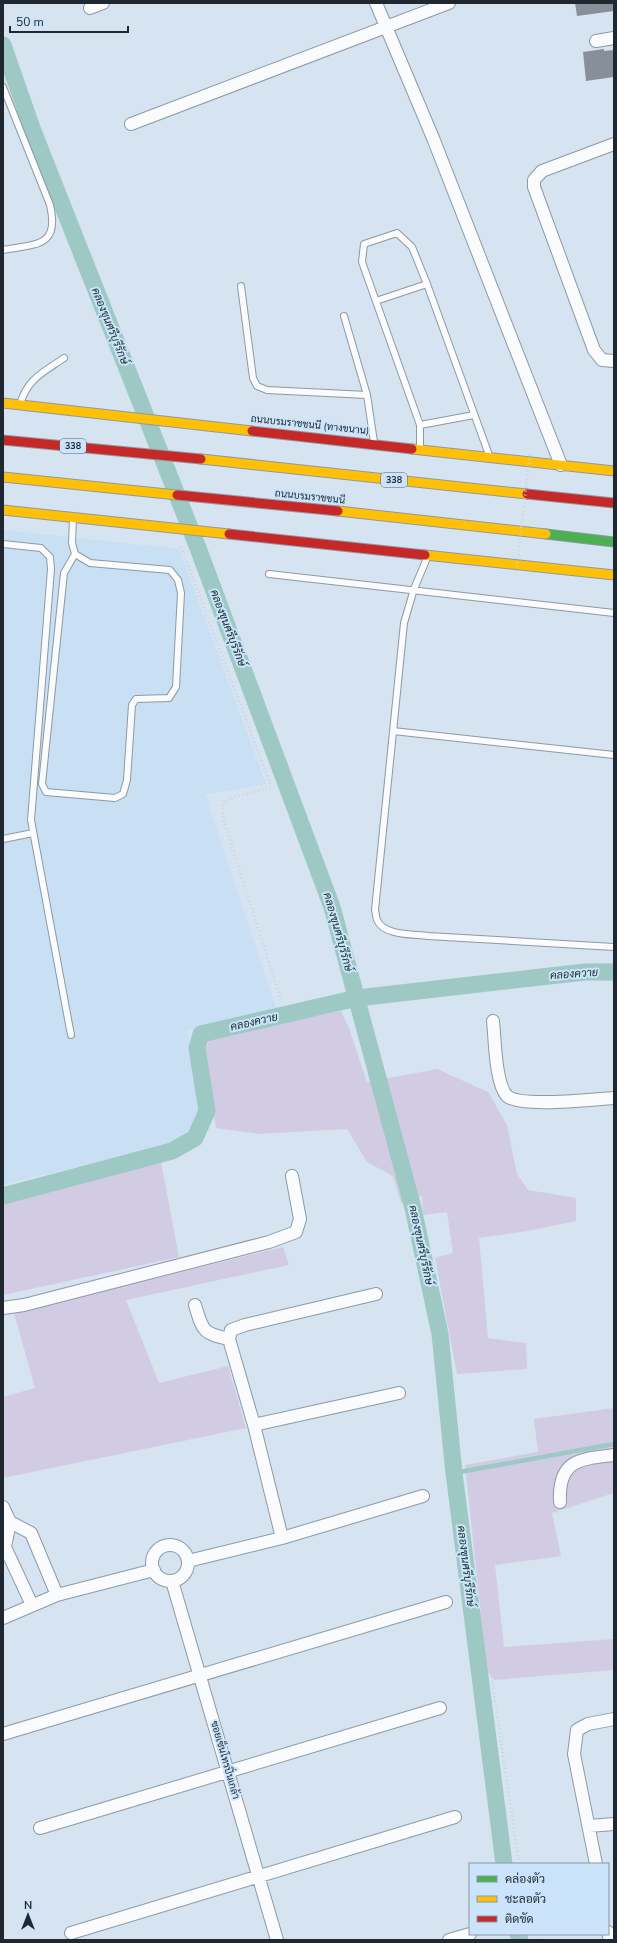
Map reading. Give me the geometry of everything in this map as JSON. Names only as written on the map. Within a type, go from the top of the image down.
[{"type":"main road","name":"ถนนบรมราชชนนี (ทางขนาน)","points":[[3,404],[165,420],[614,471]]},
{"type":"main road","name":"338","points":[[3,440],[173,456],[614,503]]},
{"type":"main road","name":"ถนนบรมราชชนนี","points":[[3,477],[194,496],[614,542]]},
{"type":"main road","points":[[3,510],[429,554],[614,575]]},
{"type":"street","points":[[90,8],[103,3]]},
{"type":"street","points":[[376,3],[433,138],[561,465]]},
{"type":"street","points":[[131,124],[449,3]]},
{"type":"street","points":[[596,41],[614,38]]},
{"type":"street","points":[[614,144],[542,171],[534,180],[534,187],[594,350],[602,360],[614,361]]},
{"type":"street","points":[[493,1021],[497,1072],[506,1095],[513,1100],[551,1103],[614,1098]]},
{"type":"street","points":[[3,1308],[24,1305],[268,1242],[296,1232],[300,1219],[292,1176]]},
{"type":"street","points":[[282,1538],[254,1425],[229,1339],[232,1330],[245,1325],[376,1294]]},
{"type":"street","points":[[196,1305],[201,1326],[209,1334],[229,1339]]},
{"type":"street","points":[[254,1425],[398,1393]]},
{"type":"street","points":[[560,1502],[559,1488],[562,1476],[568,1467],[578,1462],[593,1458],[614,1455]]},
{"type":"street","points":[[188,1561],[282,1538],[422,1496]]},
{"type":"street","points":[[3,1508],[10,1522],[6,1547],[32,1605]]},
{"type":"street","points":[[10,1522],[31,1533],[57,1595]]},
{"type":"street","points":[[165,1546],[171,1546],[182,1550],[188,1561],[188,1566],[182,1576],[172,1581],[161,1579],[154,1570],[153,1559],[160,1549],[165,1546]]},
{"type":"street","points":[[3,1618],[57,1595],[154,1570]]},
{"type":"street","name":"ซอยเซ็นโทรปิ่นเกล้า","points":[[172,1581],[277,1940]]},
{"type":"street","points":[[3,1734],[446,1602]]},
{"type":"street","points":[[40,1828],[440,1708]]},
{"type":"street","points":[[596,1863],[574,1754],[577,1730],[588,1724],[614,1719]]},
{"type":"street","points":[[71,1933],[455,1817]]},
{"type":"street","points":[[588,1826],[614,1824]]},
{"type":"street","points":[[450,1940],[469,1934]]},
{"type":"lane","points":[[3,87],[48,199],[54,220],[52,230],[47,238],[34,244],[3,250]]},
{"type":"lane","points":[[419,448],[420,425],[362,262],[364,244],[398,232],[412,247],[490,457]]},
{"type":"lane","points":[[376,301],[427,284]]},
{"type":"lane","points":[[241,286],[253,378],[257,386],[267,390],[367,395]]},
{"type":"lane","points":[[344,316],[367,395],[375,444]]},
{"type":"lane","points":[[20,405],[25,390],[32,381],[64,358]]},
{"type":"lane","points":[[420,425],[474,415]]},
{"type":"lane","points":[[73,517],[72,543],[75,554],[90,563],[170,570],[178,580],[181,593],[176,687],[169,698],[136,699],[132,705],[127,780],[123,794],[114,798],[46,792],[42,784],[64,573],[75,554]]},
{"type":"lane","points":[[3,544],[42,548],[50,557],[51,577],[31,800],[31,820],[71,1035]]},
{"type":"lane","points":[[429,554],[414,590],[404,623],[375,910],[377,920],[384,928],[398,933],[614,947]]},
{"type":"lane","points":[[269,574],[614,613]]},
{"type":"lane","points":[[393,731],[614,755]]},
{"type":"lane","points":[[3,839],[33,833]]},
{"type":"path","points":[[516,575],[530,452]]},
{"type":"path","points":[[178,546],[182,547],[271,786],[261,792],[231,797],[223,803],[223,818],[281,1000]]},
{"type":"path","points":[[490,1665],[519,1863]]},
{"type":"shaded area","points":[[3,530],[179,549],[266,784],[205,794],[278,1014],[187,1031],[202,1113],[193,1132],[177,1144],[3,1184]]},
{"type":"shaded area","points":[[341,1011],[349,1028],[367,1082],[437,1069],[488,1092],[507,1125],[517,1174],[528,1190],[576,1198],[576,1221],[527,1231],[479,1238],[488,1338],[526,1343],[527,1369],[457,1374],[435,1258],[453,1253],[447,1212],[423,1215],[422,1196],[401,1203],[393,1176],[367,1162],[347,1129],[259,1134],[216,1128],[204,1053],[210,1038]]},
{"type":"shaded area","points":[[161,1162],[179,1257],[3,1295],[3,1202]]},
{"type":"shaded area","points":[[283,1247],[289,1265],[126,1300],[159,1383],[228,1366],[246,1428],[3,1478],[3,1397],[35,1388],[14,1313]]},
{"type":"shaded area","points":[[614,1408],[614,1493],[552,1513],[561,1556],[495,1565],[504,1647],[614,1639],[614,1670],[494,1680],[487,1671],[465,1465],[538,1452],[534,1419]]},
{"type":"building","points":[[575,3],[614,3],[614,11],[577,16]]},
{"type":"building","points":[[604,49],[604,51],[614,50],[614,77],[586,81],[583,52]]},
{"type":"waterway","name":"คลองขุนศรีบุรีรักษ์","points":[[3,45],[33,131],[198,548],[332,907],[413,1208],[440,1334],[454,1473],[504,1863]]},
{"type":"waterway","name":"คลองควาย","points":[[3,1196],[172,1151],[195,1138],[207,1111],[197,1048],[201,1034],[357,998],[585,972],[614,972]]},
{"type":"waterway","points":[[454,1473],[614,1444]]},
{"type":"waterway","name":"คลองขุนศรีบุรีรักษ์","points":[[518,1935],[520,1940]]},
{"type":"traffic: fast","points":[[546,534],[614,542]]},
{"type":"traffic: slow","points":[[3,403],[252,431]]},
{"type":"traffic: slow","points":[[412,449],[614,471]]},
{"type":"traffic: slow","points":[[201,459],[527,494]]},
{"type":"traffic: slow","points":[[3,477],[177,495]]},
{"type":"traffic: slow","points":[[3,510],[229,534]]},
{"type":"traffic: slow","points":[[338,511],[546,534]]},
{"type":"traffic: slow","points":[[425,555],[614,575]]},
{"type":"traffic: jam","points":[[252,431],[412,449]]},
{"type":"traffic: jam","points":[[3,440],[201,459]]},
{"type":"traffic: jam","points":[[527,494],[614,503]]},
{"type":"traffic: jam","points":[[177,495],[338,511]]},
{"type":"traffic: jam","points":[[229,534],[425,555]]}]
